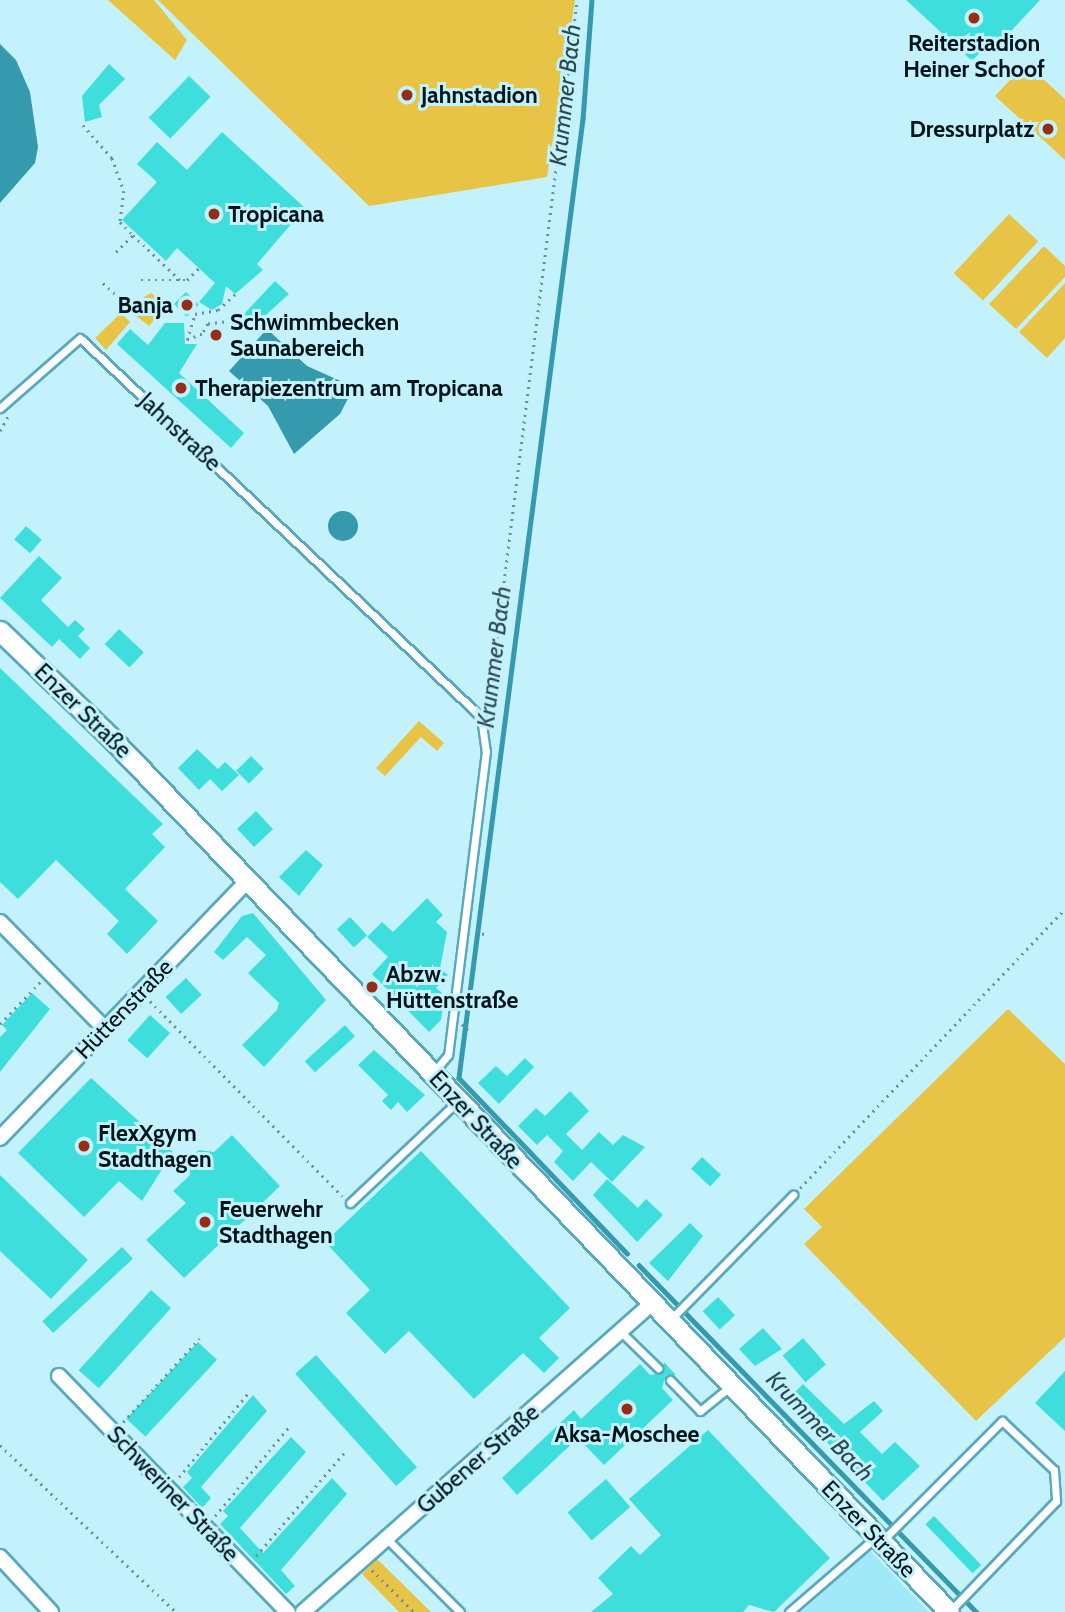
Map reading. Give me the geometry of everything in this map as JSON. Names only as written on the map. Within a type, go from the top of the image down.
[{"type":"main road","name":"Enzer Straße","points":[[0,631],[248,880],[651,1304],[677,1313],[731,1386],[882,1537],[956,1606]]},
{"type":"street","name":"Hüttenstraße","points":[[0,1138],[248,880]]},
{"type":"street","points":[[0,922],[105,1029]]},
{"type":"street","name":"Gubener Straße","points":[[303,1612],[651,1304]]},
{"type":"street","name":"Schweriner Straße","points":[[59,1376],[288,1612]]},
{"type":"street","points":[[0,1557],[51,1612]]},
{"type":"lane","name":"Jahnstraße","points":[[0,408],[80,338],[481,717]]},
{"type":"lane","points":[[433,1073],[448,1055],[486,751],[481,717]]},
{"type":"lane","points":[[349,1203],[457,1101]]},
{"type":"lane","points":[[677,1313],[793,1195]]},
{"type":"lane","points":[[621,1332],[658,1368]]},
{"type":"lane","points":[[670,1380],[700,1411],[731,1386]]},
{"type":"lane","points":[[789,1612],[897,1526],[1002,1421],[1054,1470],[1056,1501],[956,1606]]},
{"type":"lane","points":[[387,1539],[460,1612]]},
{"type":"path","points":[[481,717],[495,670],[578,0]]},
{"type":"path","points":[[83,125],[112,158],[124,191],[120,222],[180,280]]},
{"type":"path","points":[[116,252],[133,235]]},
{"type":"path","points":[[141,280],[180,280],[199,268]]},
{"type":"path","points":[[103,283],[121,299]]},
{"type":"path","points":[[224,321],[208,324],[202,334],[187,340],[195,314],[218,310],[235,294]]},
{"type":"path","points":[[793,1195],[1065,909]]},
{"type":"path","points":[[469,932],[486,934]]},
{"type":"path","points":[[0,1024],[50,972]]},
{"type":"path","points":[[140,992],[349,1203]]},
{"type":"path","points":[[463,1025],[471,1033]]},
{"type":"path","points":[[113,1432],[199,1339]]},
{"type":"path","points":[[169,1490],[250,1391]]},
{"type":"path","points":[[206,1527],[289,1427]]},
{"type":"path","points":[[0,1445],[176,1612]]},
{"type":"path","points":[[245,1569],[344,1453]]},
{"type":"path","points":[[362,1560],[414,1612]]},
{"type":"shaded area","points":[[108,0],[154,0],[187,40],[175,60]]},
{"type":"shaded area","name":"Jahnstadion","points":[[158,0],[575,0],[547,177],[369,206]]},
{"type":"shaded area","points":[[0,44],[16,60],[30,92],[38,147],[35,163],[0,203]]},
{"type":"shaded area","name":"Dressurplatz","points":[[1026,63],[1065,99],[1065,160],[995,96]]},
{"type":"shaded area","points":[[1009,214],[1038,241],[983,301],[954,273]]},
{"type":"shaded area","points":[[1044,246],[1065,266],[1065,277],[1016,329],[989,304]]},
{"type":"shaded area","points":[[1065,283],[1065,338],[1047,358],[1019,332]]},
{"type":"shaded area","points":[[151,293],[168,305],[149,326],[126,308]]},
{"type":"shaded area","points":[[121,313],[130,322],[106,350],[95,338]]},
{"type":"shaded area","points":[[267,329],[307,366],[354,387],[340,414],[294,454],[268,406],[229,371]]},
{"type":"shaded area","points":[[343,511],[354,515],[358,526],[354,537],[343,541],[332,537],[328,526],[332,515]]},
{"type":"shaded area","points":[[419,721],[444,743],[437,751],[421,737],[385,776],[376,768]]},
{"type":"shaded area","points":[[1008,1009],[1065,1064],[1065,1337],[976,1421],[804,1244],[822,1227],[804,1209]]},
{"type":"shaded area","points":[[870,1551],[929,1612],[801,1612]]},
{"type":"shaded area","points":[[377,1559],[431,1612],[399,1612],[362,1574]]},
{"type":"building","name":"Reiterstadion Heiner Schoof","points":[[906,0],[1040,0],[1001,42],[995,36],[972,61]]},
{"type":"building","points":[[109,64],[125,79],[99,105],[102,117],[85,122],[82,96]]},
{"type":"building","points":[[189,76],[211,97],[170,139],[149,118]]},
{"type":"building","name":"Tropicana","points":[[222,132],[305,208],[257,264],[263,270],[235,294],[226,286],[222,304],[212,310],[199,302],[215,283],[177,248],[166,261],[122,220],[157,182],[137,164],[157,142],[187,170]]},
{"type":"building","points":[[275,281],[289,294],[255,325],[244,314]]},
{"type":"building","name":"Banja","points":[[186,292],[199,305],[187,317],[174,304]]},
{"type":"building","name":"Therapiezentrum am Tropicana","points":[[165,323],[184,323],[185,344],[197,344],[179,373],[244,433],[231,448],[117,344],[130,329],[148,345]]},
{"type":"building","points":[[26,526],[42,540],[30,553],[14,540]]},
{"type":"building","points":[[39,556],[62,578],[41,600],[68,627],[75,620],[85,629],[78,636],[90,648],[80,659],[59,639],[52,647],[0,598]]},
{"type":"building","points":[[119,629],[144,652],[130,668],[105,644]]},
{"type":"building","points":[[0,668],[163,824],[152,834],[165,847],[125,889],[158,921],[127,954],[107,934],[119,921],[56,860],[18,899],[0,882]]},
{"type":"building","points":[[197,749],[218,769],[225,762],[239,775],[222,791],[210,779],[199,790],[178,768]]},
{"type":"building","points":[[251,756],[264,769],[249,784],[236,771]]},
{"type":"building","points":[[256,811],[273,829],[254,847],[237,829]]},
{"type":"building","points":[[306,850],[323,865],[299,896],[279,877]]},
{"type":"building","points":[[427,898],[443,915],[436,922],[447,932],[440,968],[448,975],[436,988],[445,995],[441,1020],[429,1032],[372,974],[388,957],[367,937],[382,922],[393,932]]},
{"type":"building","points":[[253,913],[326,1000],[264,1067],[242,1045],[277,1010],[279,1003],[248,973],[266,955],[247,937],[223,960],[214,952],[242,916]]},
{"type":"building","points":[[350,917],[367,935],[354,948],[337,929]]},
{"type":"building","points":[[186,978],[202,995],[181,1014],[166,997]]},
{"type":"building","points":[[32,993],[50,1009],[0,1072],[0,1037],[7,1030],[2,1025]]},
{"type":"building","points":[[150,1015],[170,1033],[147,1058],[127,1040]]},
{"type":"building","points":[[345,1025],[355,1036],[315,1072],[305,1061]]},
{"type":"building","points":[[374,1050],[425,1095],[407,1112],[398,1102],[391,1110],[382,1101],[388,1095],[358,1065]]},
{"type":"building","points":[[525,1058],[534,1067],[499,1104],[478,1083],[496,1066],[507,1076]]},
{"type":"building","points":[[91,1078],[173,1152],[142,1201],[119,1181],[84,1217],[18,1153]]},
{"type":"building","points":[[570,1091],[589,1111],[566,1134],[582,1150],[599,1132],[613,1145],[623,1135],[645,1147],[612,1182],[591,1162],[573,1181],[554,1162],[563,1151],[547,1135],[537,1145],[518,1126],[536,1108],[545,1116]]},
{"type":"building","name":"Feuerwehr Stadthagen","points":[[232,1135],[280,1186],[184,1278],[146,1240],[186,1203],[173,1191],[190,1175],[188,1158],[199,1150],[214,1152]]},
{"type":"building","points":[[421,1151],[570,1308],[539,1338],[559,1358],[544,1373],[523,1353],[474,1399],[409,1331],[385,1354],[346,1313],[370,1290],[325,1242]]},
{"type":"building","points":[[702,1157],[721,1175],[710,1186],[691,1169]]},
{"type":"building","points":[[0,1175],[88,1260],[51,1299],[0,1251]]},
{"type":"building","points":[[607,1179],[638,1208],[646,1199],[663,1215],[637,1242],[593,1195]]},
{"type":"building","points":[[690,1223],[703,1236],[668,1281],[649,1263]]},
{"type":"building","points":[[122,1247],[133,1259],[53,1333],[42,1321]]},
{"type":"building","points":[[151,1290],[171,1308],[99,1388],[79,1370]]},
{"type":"building","points":[[718,1297],[735,1315],[720,1330],[703,1311]]},
{"type":"building","points":[[763,1328],[782,1349],[755,1366],[739,1349]]},
{"type":"building","points":[[803,1338],[826,1364],[806,1382],[783,1356]]},
{"type":"building","points":[[198,1342],[217,1360],[145,1437],[126,1419]]},
{"type":"building","points":[[316,1355],[417,1467],[396,1486],[295,1374]]},
{"type":"building","points":[[664,1362],[676,1375],[666,1375],[662,1388],[673,1400],[604,1465],[578,1438],[517,1495],[502,1478],[574,1410],[581,1419],[640,1364],[650,1375],[662,1373]]},
{"type":"building","points":[[1065,1371],[1065,1431],[1035,1403]]},
{"type":"building","points":[[803,1384],[844,1424],[874,1401],[883,1411],[860,1432],[882,1454],[895,1442],[920,1466],[883,1501],[803,1417],[793,1394]]},
{"type":"building","points":[[253,1395],[267,1411],[201,1487],[211,1498],[202,1508],[183,1487],[192,1478],[187,1472]]},
{"type":"building","points":[[708,1430],[830,1558],[774,1612],[749,1605],[743,1612],[591,1612],[613,1594],[598,1578],[631,1546],[640,1555],[661,1535],[629,1499]]},
{"type":"building","points":[[291,1437],[306,1452],[240,1528],[263,1553],[332,1478],[347,1494],[281,1570],[295,1586],[286,1594],[220,1524],[228,1516],[223,1511]]},
{"type":"building","points":[[606,1479],[630,1507],[592,1540],[568,1512]]},
{"type":"building","points":[[934,1516],[981,1565],[973,1573],[925,1524]]},
{"type":"waterway","name":"Krummer Bach","points":[[592,0],[583,119],[459,1078],[627,1253]]},
{"type":"waterway","name":"Krummer Bach","points":[[639,1265],[976,1612]]},
{"type":"place","name":"Reiterstadion Heiner Schoof","points":[[974,18]]},
{"type":"place","name":"Jahnstadion","points":[[407,95]]},
{"type":"place","name":"Dressurplatz","points":[[1048,129]]},
{"type":"place","name":"Tropicana","points":[[214,214]]},
{"type":"place","name":"Banja","points":[[187,305]]},
{"type":"place","name":"Schwimmbecken Saunabereich","points":[[216,335]]},
{"type":"place","name":"Therapiezentrum am Tropicana","points":[[181,388]]},
{"type":"place","name":"Abzw. Hüttenstraße","points":[[372,987]]},
{"type":"place","name":"FlexXgym Stadthagen","points":[[84,1146]]},
{"type":"place","name":"Feuerwehr Stadthagen","points":[[205,1222]]},
{"type":"place","name":"Aksa-Moschee","points":[[627,1409]]}]
